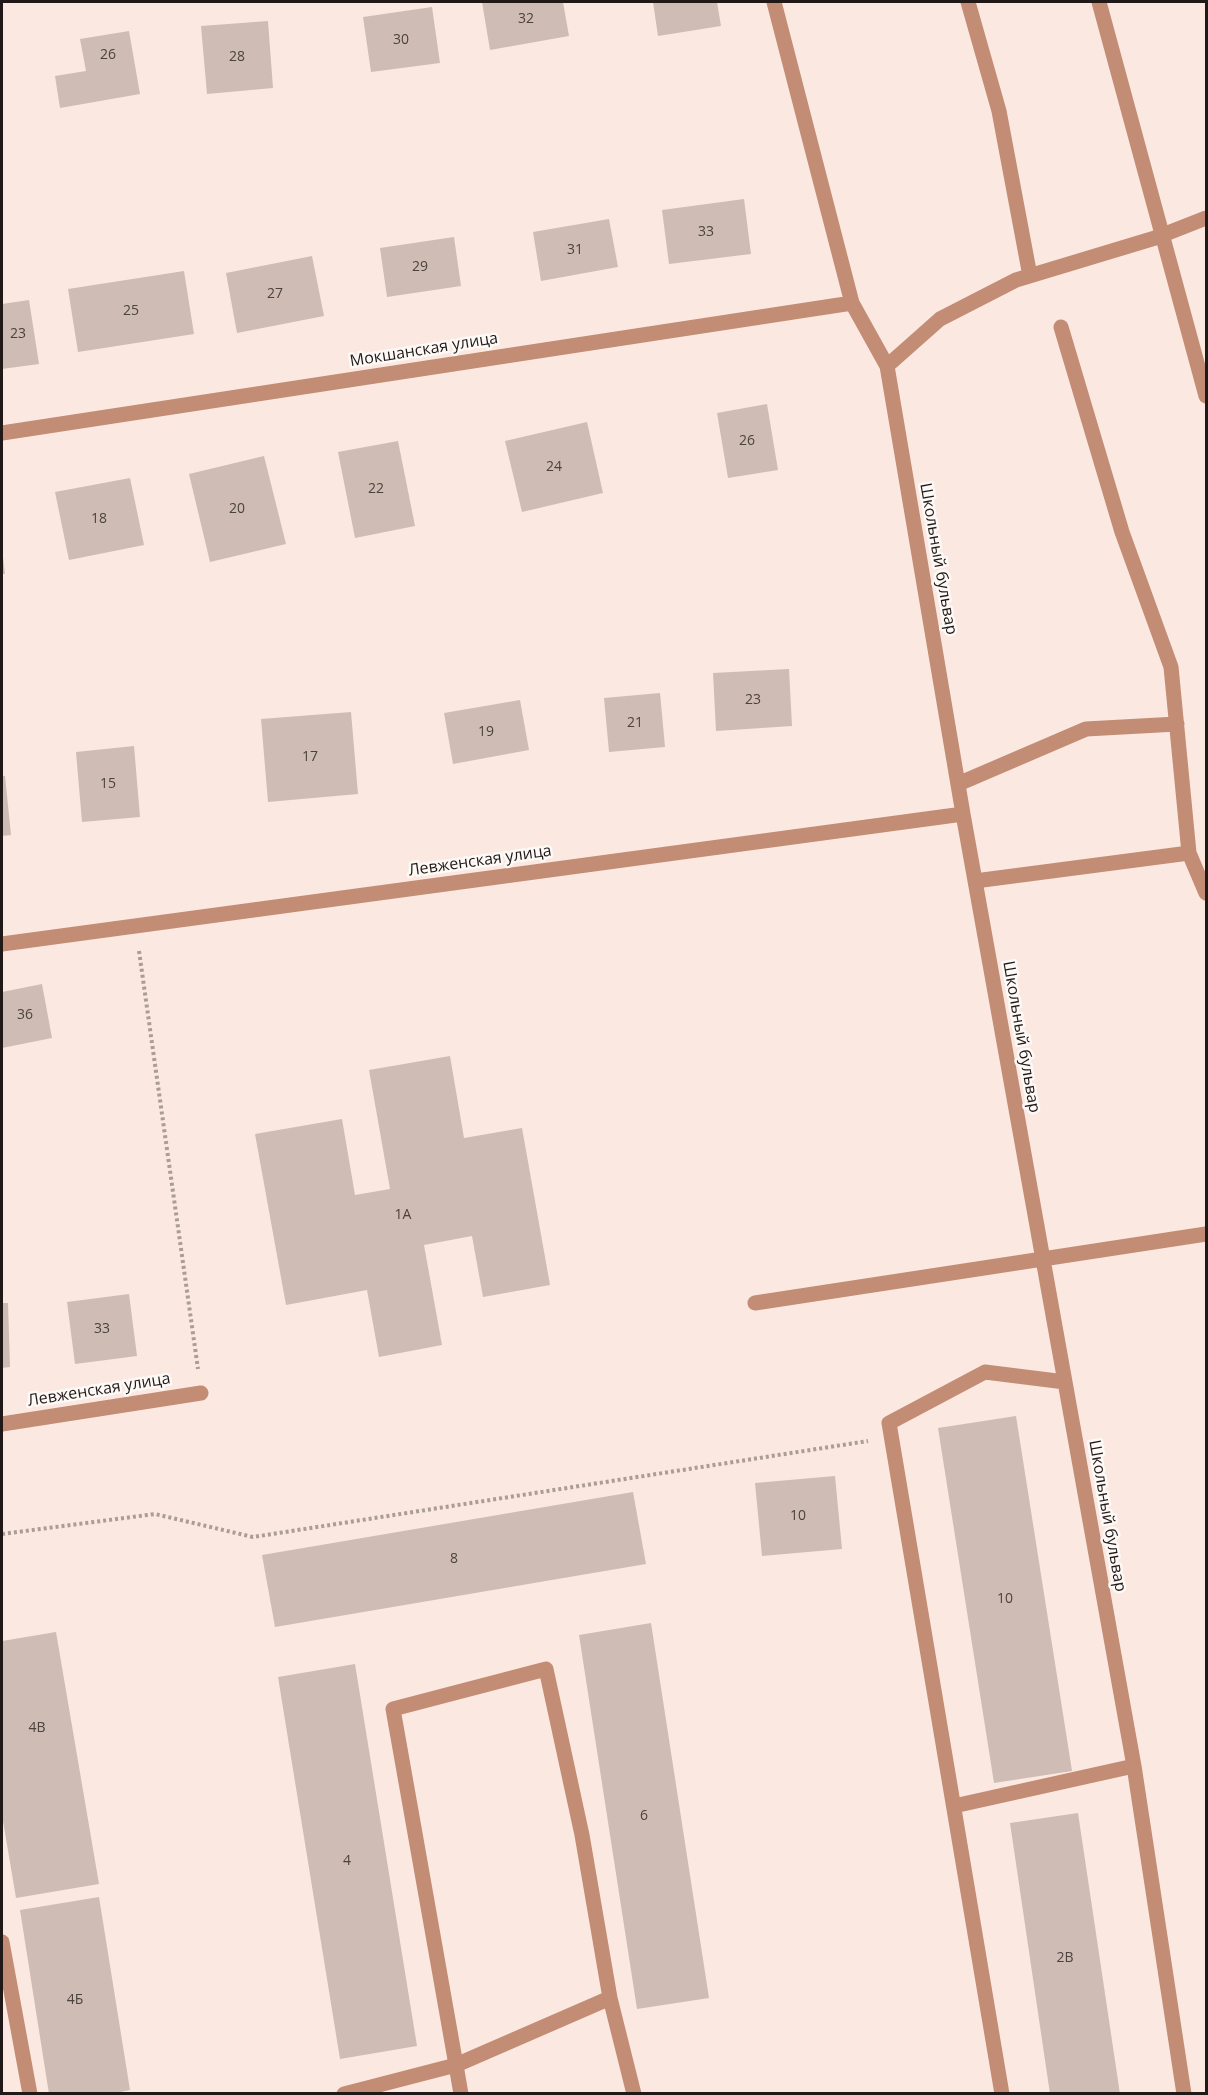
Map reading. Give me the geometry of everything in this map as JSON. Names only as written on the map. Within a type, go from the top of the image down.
[{"type":"street","name":"Школьный бульвар","points":[[774,2],[852,303],[887,366],[963,814],[1134,1766],[1184,2094]]},
{"type":"street","points":[[968,2],[999,111],[1030,276]]},
{"type":"street","points":[[1099,2],[1206,396]]},
{"type":"street","points":[[887,366],[940,319],[1016,280],[1163,235],[1206,218]]},
{"type":"street","name":"Мокшанская улица","points":[[2,433],[852,303]]},
{"type":"street","points":[[1061,327],[1122,532],[1171,667],[1189,853],[1206,894]]},
{"type":"street","points":[[958,784],[1086,729],[1177,723]]},
{"type":"street","name":"Левженская улица","points":[[2,944],[963,814]]},
{"type":"street","points":[[975,881],[1189,853]]},
{"type":"street","points":[[755,1303],[1206,1234]]},
{"type":"street","points":[[1002,2094],[889,1423],[985,1372],[1065,1382]]},
{"type":"street","name":"Левженская улица","points":[[2,1424],[201,1393]]},
{"type":"street","points":[[461,2094],[393,1709],[546,1669],[582,1835],[610,1998],[634,2094]]},
{"type":"street","points":[[954,1806],[1134,1766]]},
{"type":"street","points":[[2,1942],[30,2094]]},
{"type":"street","points":[[344,2094],[456,2065],[610,1998]]},
{"type":"path","points":[[136,926],[201,1393]]},
{"type":"path","points":[[2,1534],[155,1514],[253,1537],[891,1437]]},
{"type":"building","points":[[482,2],[563,2],[569,36],[490,50]]},
{"type":"building","points":[[653,2],[717,2],[721,26],[658,36]]},
{"type":"building","points":[[432,7],[440,63],[371,72],[363,17]]},
{"type":"building","points":[[268,21],[273,88],[207,94],[201,26]]},
{"type":"building","points":[[129,31],[140,94],[60,108],[55,76],[86,71],[80,39]]},
{"type":"building","points":[[744,199],[751,254],[669,264],[662,210]]},
{"type":"building","points":[[609,219],[618,267],[541,281],[533,232]]},
{"type":"building","points":[[454,237],[461,286],[387,297],[380,248]]},
{"type":"building","points":[[312,256],[324,316],[237,333],[226,273]]},
{"type":"building","points":[[184,271],[194,334],[78,352],[68,289]]},
{"type":"building","points":[[29,300],[39,364],[2,369],[2,304]]},
{"type":"building","points":[[767,404],[778,470],[728,478],[717,413]]},
{"type":"building","points":[[587,422],[603,493],[522,512],[505,441]]},
{"type":"building","points":[[398,441],[415,526],[355,538],[338,452]]},
{"type":"building","points":[[264,456],[286,544],[210,562],[189,474]]},
{"type":"building","points":[[130,478],[144,545],[69,560],[55,492]]},
{"type":"building","points":[[3,557],[5,574],[2,574]]},
{"type":"building","points":[[789,669],[792,726],[716,731],[713,673]]},
{"type":"building","points":[[660,693],[665,747],[609,752],[604,698]]},
{"type":"building","points":[[520,700],[529,750],[453,764],[444,713]]},
{"type":"building","points":[[351,712],[358,794],[268,802],[261,719]]},
{"type":"building","points":[[134,746],[140,817],[82,822],[76,752]]},
{"type":"building","points":[[2,776],[5,776],[11,835],[2,836]]},
{"type":"building","points":[[42,984],[52,1038],[2,1048],[2,992]]},
{"type":"building","points":[[450,1056],[464,1138],[522,1128],[550,1285],[483,1297],[472,1236],[424,1245],[442,1345],[379,1357],[367,1290],[286,1305],[255,1134],[342,1119],[355,1195],[390,1189],[369,1070]]},
{"type":"building","points":[[129,1294],[137,1356],[75,1364],[67,1302]]},
{"type":"building","points":[[2,1303],[8,1303],[10,1367],[2,1368]]},
{"type":"building","points":[[1016,1416],[1072,1771],[994,1783],[938,1428]]},
{"type":"building","points":[[835,1476],[842,1549],[762,1556],[755,1483]]},
{"type":"building","points":[[633,1492],[646,1564],[275,1627],[262,1555]]},
{"type":"building","points":[[651,1623],[709,1998],[637,2009],[579,1635]]},
{"type":"building","points":[[56,1632],[99,1884],[16,1898],[2,1815],[2,1641]]},
{"type":"building","points":[[355,1664],[417,2046],[340,2059],[278,1677]]},
{"type":"building","points":[[1078,1813],[1120,2094],[1050,2094],[1010,1823]]},
{"type":"building","points":[[99,1897],[130,2090],[111,2094],[49,2094],[20,1910]]}]
